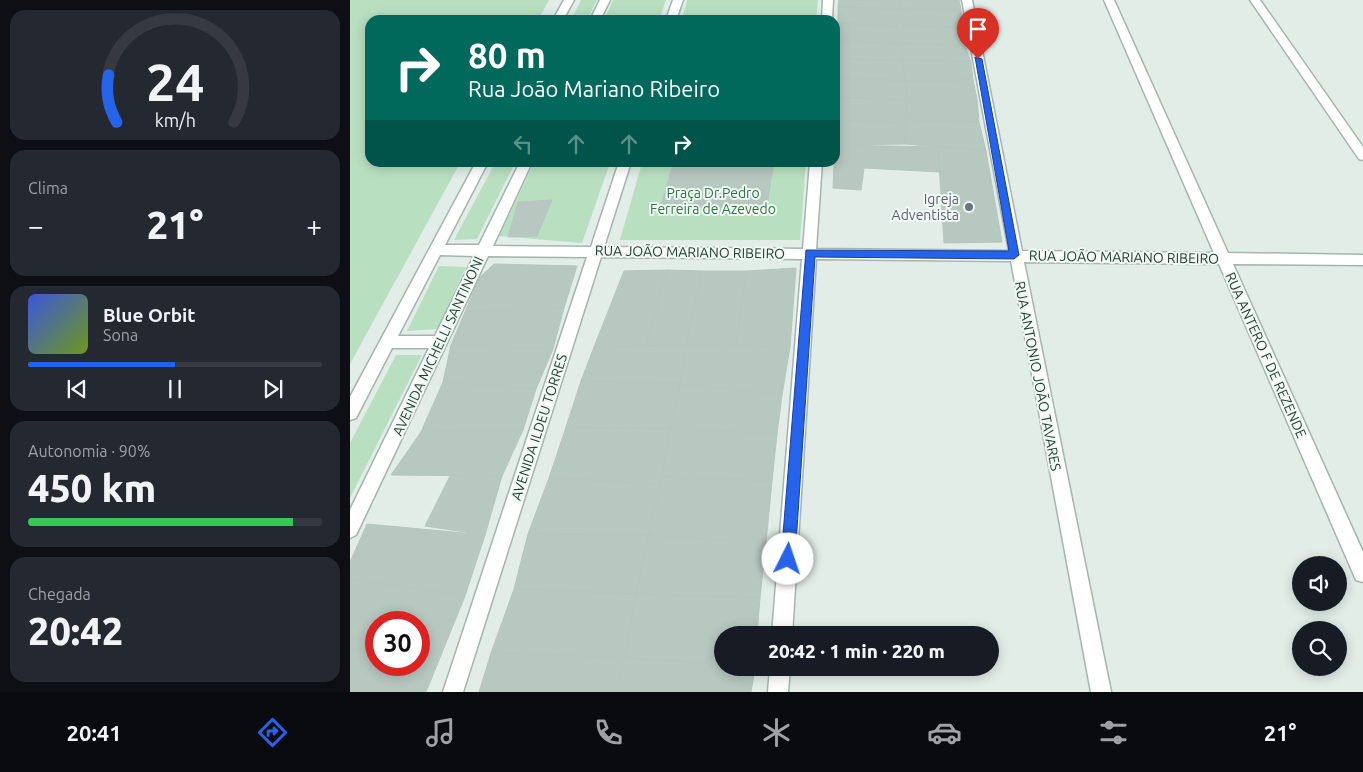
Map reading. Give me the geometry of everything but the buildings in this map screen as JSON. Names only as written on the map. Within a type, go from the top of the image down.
[{"type":"street","points":[[561,15],[569,0]]},
{"type":"street","points":[[597,15],[604,0]]},
{"type":"street","points":[[673,15],[678,0]]},
{"type":"street","points":[[826,15],[828,0]]},
{"type":"street","name":"RUA ANTONIO JOÃO TAVARES","points":[[967,0],[1014,255],[1101,692]]},
{"type":"street","name":"RUA ANTERO F DE REZENDE","points":[[1109,0],[1363,573]]},
{"type":"street","points":[[1255,0],[1363,156]]},
{"type":"street","points":[[350,413],[479,167]]},
{"type":"street","name":"AVENIDA MICHELLI SANTINONI","points":[[350,529],[524,167]]},
{"type":"street","name":"AVENIDA ILDEU TORRES","points":[[453,692],[623,167]]},
{"type":"street","points":[[783,626],[816,167]]},
{"type":"street","name":"RUA JOÃO MARIANO RIBEIRO","points":[[436,250],[1363,260]]},
{"type":"street","points":[[387,342],[441,342]]},
{"type":"street","points":[[778,692],[779,676]]},
{"type":"green space","points":[[350,0],[549,0],[541,15],[365,15],[365,167],[458,167],[350,364]]},
{"type":"green space","points":[[581,0],[597,0],[590,15],[574,15]]},
{"type":"green space","points":[[613,0],[666,0],[661,15],[606,15]]},
{"type":"green space","points":[[687,0],[818,0],[816,15],[683,15]]},
{"type":"green space","points":[[493,167],[513,167],[477,239],[454,240]]},
{"type":"green space","points":[[532,167],[609,167],[582,243],[499,236]]},
{"type":"green space","name":"Praça Dr.Pedro Ferreira de Azevedo","points":[[641,167],[806,167],[800,240],[620,240]]},
{"type":"green space","points":[[439,266],[466,267],[438,329],[407,331]]},
{"type":"green space","points":[[396,355],[422,355],[350,498],[350,443]]},
{"type":"place","name":"Igreja Adventista","points":[[969,207]]},
{"type":"route","points":[[788,559],[810,253],[1014,255],[978,59]]}]
